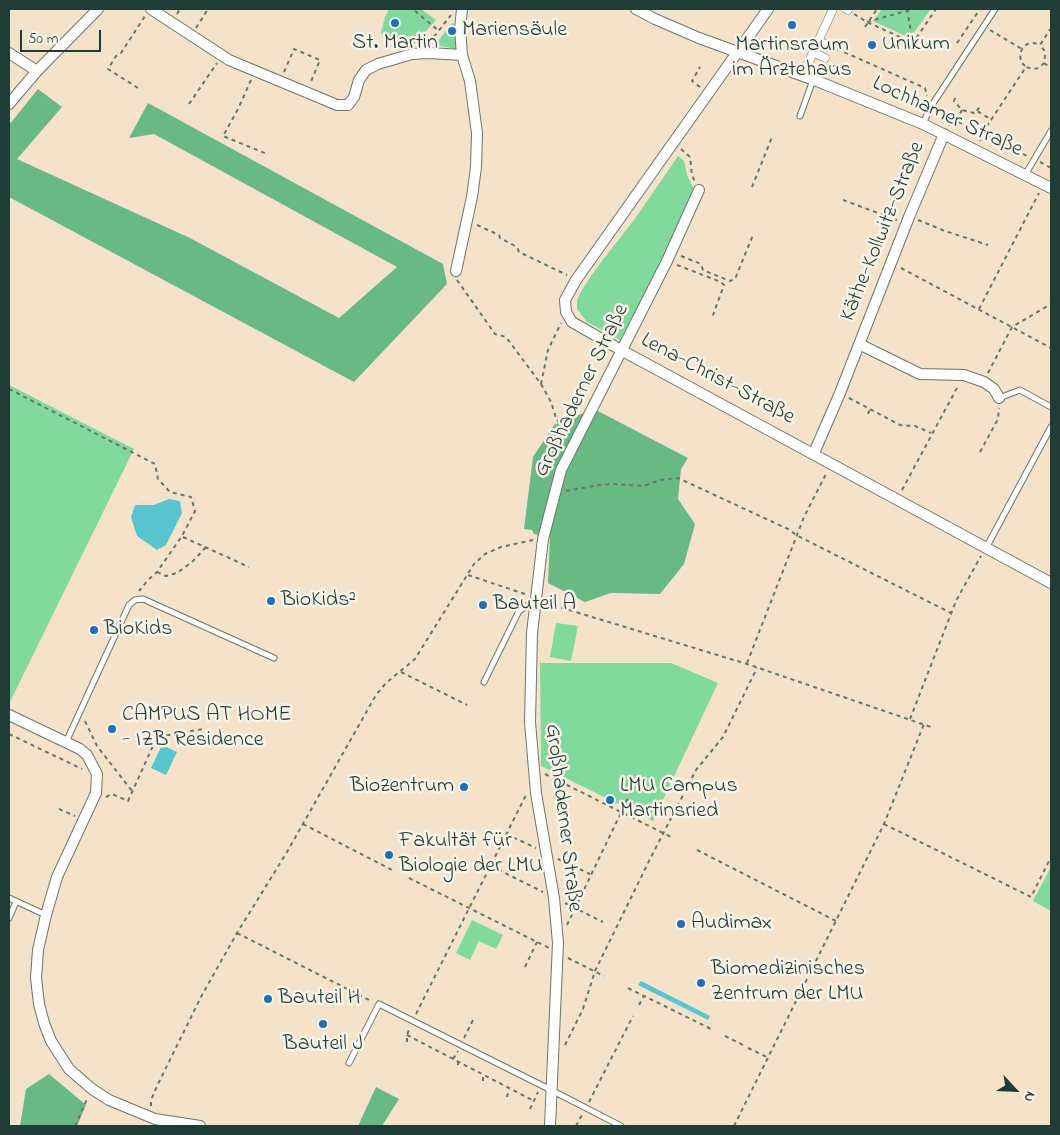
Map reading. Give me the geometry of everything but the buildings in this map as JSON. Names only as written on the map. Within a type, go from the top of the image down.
[{"type":"street","points":[[9,104],[37,71],[98,9]]},
{"type":"street","points":[[456,271],[476,167],[477,133],[470,81],[462,55],[460,29],[462,9]]},
{"type":"street","name":"Lochhamer Straße","points":[[636,9],[682,31],[737,52],[801,72],[813,80],[923,124],[1048,187]]},
{"type":"street","points":[[566,312],[565,300],[576,280],[768,9]]},
{"type":"street","points":[[801,72],[833,9]]},
{"type":"street","points":[[148,12],[191,35],[222,55],[280,82],[338,105],[348,105],[354,97],[359,80],[366,70],[378,64],[412,54],[462,55]]},
{"type":"street","points":[[818,41],[830,46]]},
{"type":"street","points":[[812,52],[825,58]]},
{"type":"street","points":[[9,53],[37,71]]},
{"type":"street","name":"Käthe-Kollwitz-Straße","points":[[814,453],[944,134]]},
{"type":"street","name":"Großhaderner Straße","points":[[550,1126],[546,1087],[558,953],[554,898],[536,793],[530,722],[530,666],[535,600],[543,538],[561,470],[669,257],[699,190]]},
{"type":"street","name":"Lena-Christ-Straße","points":[[566,312],[572,322],[621,350],[1051,583]]},
{"type":"street","name":"Käthe-Kollwitz-Straße","points":[[859,344],[920,374],[964,375],[984,382],[994,388],[999,398]]},
{"type":"street","points":[[9,715],[80,749],[87,755],[97,774],[96,793],[58,878],[46,915],[38,950],[36,978],[44,1023],[51,1041],[69,1069],[92,1089],[109,1100],[150,1117],[200,1126]]},
{"type":"lane","points":[[923,124],[930,108],[995,9]]},
{"type":"lane","points":[[800,116],[813,80]]},
{"type":"lane","points":[[1025,174],[1051,131]]},
{"type":"lane","points":[[999,398],[1020,390],[1051,407]]},
{"type":"lane","points":[[986,548],[1051,427]]},
{"type":"lane","points":[[66,743],[129,605],[135,600],[143,599],[274,658]]},
{"type":"lane","points":[[484,682],[519,611],[535,600]]},
{"type":"lane","points":[[9,898],[46,915]]},
{"type":"lane","points":[[9,918],[16,902]]},
{"type":"lane","points":[[349,1063],[379,1004],[621,1126]]},
{"type":"path","points":[[191,35],[208,9]]},
{"type":"path","points":[[847,9],[867,22],[913,43]]},
{"type":"path","points":[[865,27],[877,9]]},
{"type":"path","points":[[867,22],[907,9],[913,9]]},
{"type":"path","points":[[907,9],[913,43]]},
{"type":"path","points":[[911,47],[936,9]]},
{"type":"path","points":[[956,42],[980,9]]},
{"type":"path","points":[[415,10],[439,32]]},
{"type":"path","points":[[138,88],[108,69],[148,12]]},
{"type":"path","points":[[412,54],[425,48],[452,14]]},
{"type":"path","points":[[1040,45],[1051,28]]},
{"type":"path","points":[[995,34],[1022,49]]},
{"type":"path","points":[[1034,43],[1040,45],[1044,50],[1044,63],[1039,68],[1032,69],[1026,67],[1021,62],[1020,55],[1022,49],[1027,44],[1034,43]]},
{"type":"path","points":[[830,46],[925,88],[930,108],[1051,168]]},
{"type":"path","points":[[280,82],[294,50],[311,56],[320,60],[306,93]]},
{"type":"path","points":[[189,104],[222,55]]},
{"type":"path","points":[[825,58],[831,64],[844,70]]},
{"type":"path","points":[[1044,63],[1051,68]]},
{"type":"path","points":[[700,67],[692,80],[708,93]]},
{"type":"path","points":[[975,150],[983,134],[1026,67]]},
{"type":"path","points":[[255,71],[238,109],[222,136],[267,154]]},
{"type":"path","points":[[898,77],[900,73]]},
{"type":"path","points":[[955,98],[954,101],[962,110],[974,113],[981,104]]},
{"type":"path","points":[[956,120],[962,110]]},
{"type":"path","points":[[977,111],[992,120]]},
{"type":"path","points":[[752,187],[772,137]]},
{"type":"path","points":[[674,142],[690,157],[692,175],[699,190]]},
{"type":"path","points":[[978,309],[1048,187]]},
{"type":"path","points":[[843,200],[988,245]]},
{"type":"path","points":[[467,219],[499,235],[500,238],[518,248],[518,252],[576,280]]},
{"type":"path","points":[[669,257],[701,264],[703,270],[730,281],[735,279],[753,235]]},
{"type":"path","points":[[669,257],[724,285],[713,315],[710,317]]},
{"type":"path","points":[[891,263],[1051,348]]},
{"type":"path","points":[[456,271],[455,277],[464,292],[495,334],[506,337],[541,384],[551,402],[560,425]]},
{"type":"path","points":[[984,382],[1012,327],[1051,304]]},
{"type":"path","points":[[541,384],[548,350],[566,312]]},
{"type":"path","points":[[897,499],[964,375]]},
{"type":"path","points":[[9,389],[155,464],[158,480],[170,492],[190,496],[195,511],[182,536],[157,572],[143,586],[135,600]]},
{"type":"path","points":[[840,393],[900,425],[915,426],[931,434]]},
{"type":"path","points":[[980,452],[998,419],[999,398]]},
{"type":"path","points":[[868,414],[870,409]]},
{"type":"path","points":[[746,664],[796,535],[832,463]]},
{"type":"path","points":[[554,495],[586,487],[615,484],[638,487],[660,480],[678,478],[790,530],[796,535],[952,612]]},
{"type":"path","points":[[182,536],[249,567]]},
{"type":"path","points":[[150,1117],[151,1100],[202,994],[287,852],[376,695],[386,683],[415,659],[474,564],[485,554],[501,547],[543,538]]},
{"type":"path","points":[[157,572],[166,576],[177,573],[192,562],[206,547]]},
{"type":"path","points":[[910,719],[956,601],[986,548]]},
{"type":"path","points":[[468,574],[519,591],[535,600],[746,664],[932,727]]},
{"type":"path","points":[[561,1053],[583,1009],[595,972],[663,833],[696,770],[723,737],[757,668]]},
{"type":"path","points":[[401,672],[467,705]]},
{"type":"path","points":[[80,710],[98,746],[134,791]]},
{"type":"path","points":[[734,1126],[884,824],[924,724]]},
{"type":"path","points":[[101,800],[112,794],[128,801],[157,737],[203,730]]},
{"type":"path","points":[[9,734],[87,772]]},
{"type":"path","points":[[548,775],[673,838]]},
{"type":"path","points":[[407,1042],[407,1035],[413,1021],[527,792],[536,793]]},
{"type":"path","points":[[567,925],[629,796]]},
{"type":"path","points":[[58,809],[77,816]]},
{"type":"path","points":[[302,824],[394,871]]},
{"type":"path","points":[[884,824],[1031,897],[1051,857]]},
{"type":"path","points":[[697,850],[836,921]]},
{"type":"path","points":[[409,878],[604,976]]},
{"type":"path","points":[[237,933],[379,1004]]},
{"type":"path","points":[[525,967],[537,942]]},
{"type":"path","points":[[628,988],[713,1030]]},
{"type":"path","points":[[639,1005],[644,996]]},
{"type":"path","points":[[576,1126],[633,1016]]},
{"type":"path","points":[[407,1035],[534,1101]]},
{"type":"path","points":[[725,1036],[742,1045]]},
{"type":"path","points":[[748,1048],[768,1058]]},
{"type":"path","points":[[458,1062],[458,1069]]},
{"type":"path","points":[[482,1081],[483,1074]]},
{"type":"path","points":[[530,1109],[546,1087]]},
{"type":"path","points":[[507,1097],[508,1088]]},
{"type":"path","points":[[75,1126],[92,1089]]},
{"type":"green space","points":[[389,9],[421,9],[436,20],[410,49],[383,37],[381,33]]},
{"type":"green space","points":[[882,9],[931,9],[910,38],[873,21]]},
{"type":"green space","points":[[452,23],[456,25],[456,49],[435,45]]},
{"type":"green space","points":[[38,89],[62,107],[17,159],[190,238],[339,318],[397,267],[154,134],[129,138],[148,103],[443,264],[447,284],[354,382],[9,197],[9,125]]},
{"type":"green space","points":[[678,156],[684,161],[687,175],[694,189],[667,251],[620,340],[587,322],[577,309],[577,301],[595,270],[634,220]]},
{"type":"green space","points":[[9,385],[134,449],[9,704]]},
{"type":"green space","points":[[594,409],[688,458],[681,469],[678,499],[695,524],[684,564],[660,594],[611,593],[585,602],[548,583],[550,537],[534,534],[532,530],[524,529],[533,457],[554,425]]},
{"type":"green space","points":[[556,623],[578,626],[571,661],[550,657]]},
{"type":"green space","points":[[540,663],[671,663],[718,683],[653,821],[541,766]]},
{"type":"green space","points":[[1051,867],[1051,911],[1033,901]]},
{"type":"green space","points":[[472,920],[503,935],[496,949],[479,941],[470,960],[456,953]]},
{"type":"green space","points":[[49,1074],[86,1105],[77,1126],[20,1126],[26,1089]]},
{"type":"green space","points":[[376,1087],[399,1099],[382,1126],[358,1126]]},
{"type":"water","points":[[169,499],[180,501],[182,513],[166,545],[157,550],[137,536],[131,517],[135,505],[154,505]]},
{"type":"water","points":[[162,745],[177,752],[166,775],[151,768]]},
{"type":"water","points":[[641,981],[710,1016],[708,1020],[638,985]]},
{"type":"place","name":"St. Martin","points":[[395,23]]},
{"type":"place","name":"Martinsraum im Ärztehaus","points":[[792,25]]},
{"type":"place","name":"Mariensäule","points":[[452,31]]},
{"type":"place","name":"Unikum","points":[[872,45]]},
{"type":"place","name":"BioKids²","points":[[271,601]]},
{"type":"place","name":"Bauteil A","points":[[483,605]]},
{"type":"place","name":"BioKids","points":[[94,630]]},
{"type":"place","name":"CAMPUS AT HOME - IZB Residence","points":[[112,729]]},
{"type":"place","name":"Biozentrum","points":[[464,787]]},
{"type":"place","name":"LMU Campus Martinsried","points":[[610,800]]},
{"type":"place","name":"Fakultät für Biologie der LMU","points":[[389,855]]},
{"type":"place","name":"Audimax","points":[[681,924]]},
{"type":"place","name":"Biomedizinisches Zentrum der LMU","points":[[701,983]]},
{"type":"place","name":"Bauteil H","points":[[268,999]]},
{"type":"place","name":"Bauteil J","points":[[323,1024]]}]
